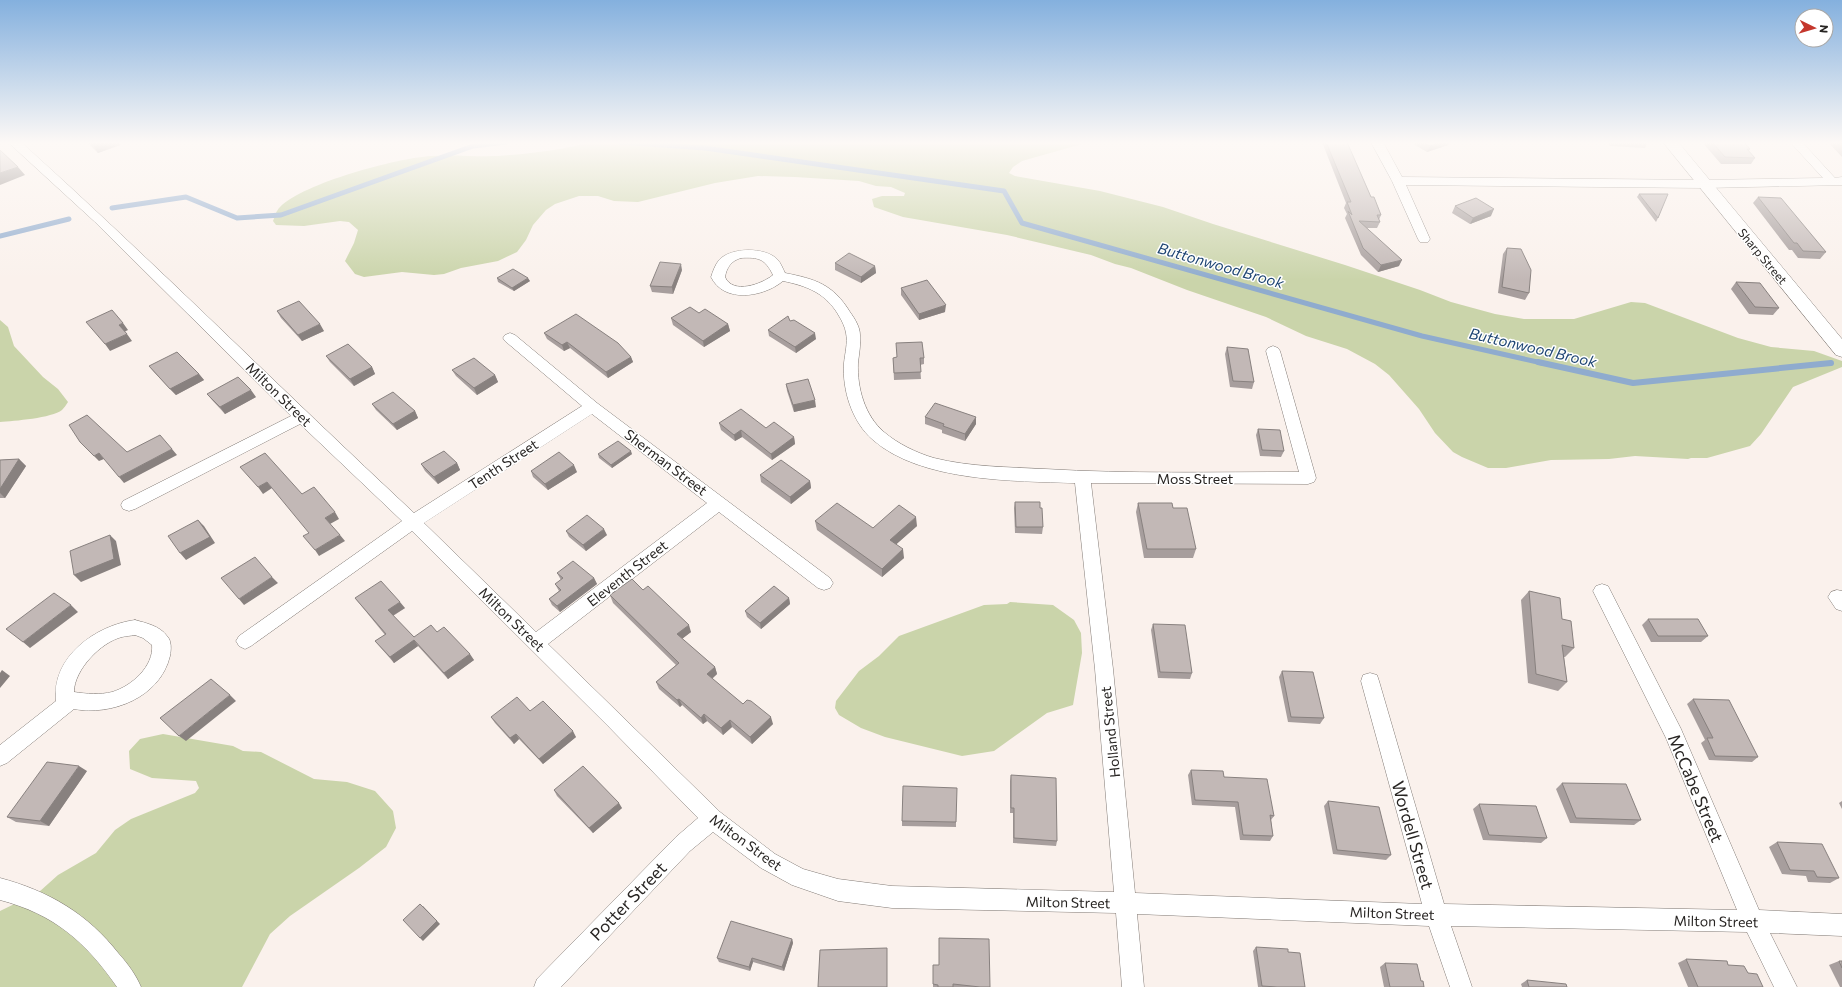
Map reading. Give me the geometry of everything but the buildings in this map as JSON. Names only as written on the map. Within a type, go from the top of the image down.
[{"type":"street","name":"Milton Street","points":[[66,188],[99,218],[301,417],[413,522],[615,720],[713,819],[768,861],[799,878],[838,890],[892,897],[1127,903],[1436,915],[1753,921],[1842,925]]},
{"type":"street","points":[[1401,188],[1424,240]]},
{"type":"street","name":"Sharp Street","points":[[1707,188],[1842,351]]},
{"type":"street","name":"Moss Street","points":[[780,276],[824,289],[838,304],[853,332],[851,367],[854,393],[858,405],[869,426],[894,447],[919,459],[951,467],[985,472],[1082,478],[1308,478],[1273,351]]},
{"type":"street","name":"Sherman Street","points":[[510,338],[592,407],[824,583]]},
{"type":"street","name":"Tenth Street","points":[[245,640],[413,522],[592,407]]},
{"type":"street","points":[[129,505],[301,417]]},
{"type":"street","name":"Holland Street","points":[[1082,478],[1104,669],[1134,987]]},
{"type":"street","name":"Eleventh Street","points":[[536,643],[719,503]]},
{"type":"street","name":"McCabe Street","points":[[1602,592],[1674,735],[1753,921],[1786,987]]},
{"type":"street","points":[[0,757],[71,700],[100,702],[119,698],[131,692],[142,684],[154,670],[161,655],[161,641],[152,634],[136,629],[116,631],[101,638],[80,657],[69,674],[64,687],[64,692],[65,700],[71,700]]},
{"type":"street","name":"Wordell Street","points":[[1370,681],[1436,915],[1461,987]]},
{"type":"street","name":"Potter Street","points":[[545,987],[683,844],[713,819]]},
{"type":"street","points":[[0,889],[31,897],[66,916],[89,937],[120,972],[130,987]]},
{"type":"green space","points":[[694,188],[638,202],[614,201],[598,196],[579,196],[555,204],[546,210],[533,225],[526,240],[517,252],[498,261],[461,268],[444,274],[434,275],[402,272],[364,277],[355,274],[345,261],[354,243],[358,230],[349,222],[340,221],[304,226],[276,225],[273,221],[280,207],[292,198],[309,189]]},
{"type":"green space","points":[[893,188],[1083,188],[1100,191],[1163,207],[1345,265],[1451,302],[1495,314],[1524,319],[1574,319],[1631,302],[1645,303],[1738,338],[1771,347],[1814,351],[1842,361],[1842,367],[1793,387],[1761,434],[1750,446],[1707,458],[1688,459],[1635,456],[1609,459],[1551,460],[1506,468],[1488,468],[1453,452],[1435,433],[1419,409],[1389,375],[1375,364],[1347,349],[1306,336],[1266,317],[1091,255],[1007,235],[903,217],[874,207],[872,199],[882,196],[904,196],[905,193]]},
{"type":"green space","points":[[0,320],[8,327],[14,346],[43,377],[58,389],[68,402],[62,410],[42,417],[0,422]]},
{"type":"green space","points":[[1010,602],[1053,605],[1074,620],[1081,633],[1082,653],[1073,705],[1047,713],[994,751],[962,756],[885,737],[861,728],[839,715],[835,708],[836,701],[859,671],[879,656],[899,636],[984,605],[1007,604]]},
{"type":"green space","points":[[163,734],[233,746],[243,751],[261,752],[314,779],[347,782],[375,791],[393,811],[396,828],[386,847],[359,868],[290,916],[270,934],[242,987],[0,987],[0,911],[39,892],[58,875],[96,853],[115,830],[131,819],[195,793],[199,788],[196,781],[152,778],[130,769],[129,751],[140,739]]},
{"type":"waterway","name":"Buttonwood Brook","points":[[112,208],[186,197],[237,218],[281,215],[356,188]]},
{"type":"waterway","name":"Buttonwood Brook","points":[[984,188],[1004,191],[1022,223],[1422,336],[1542,363]]},
{"type":"waterway","name":"Buttonwood Brook","points":[[0,236],[69,219]]},
{"type":"waterway","name":"Buttonwood Brook","points":[[1538,362],[1633,383],[1831,363]]}]
